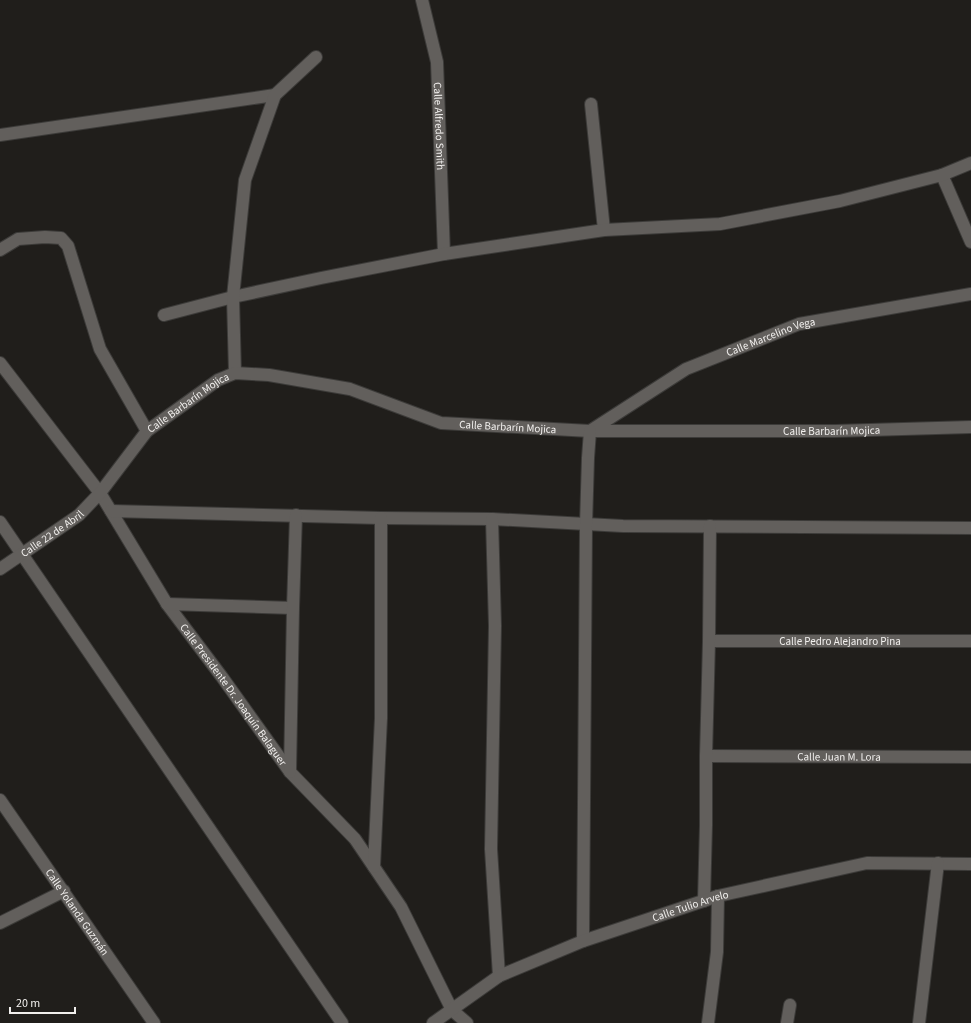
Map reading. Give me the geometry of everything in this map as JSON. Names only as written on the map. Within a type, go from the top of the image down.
[{"type":"street","name":"Calle Alfredo Smith","points":[[422,0],[437,62],[444,254]]},
{"type":"street","points":[[235,373],[233,297],[244,180],[275,95],[316,57]]},
{"type":"street","points":[[0,135],[275,95]]},
{"type":"street","points":[[591,104],[604,230]]},
{"type":"street","points":[[164,315],[233,297],[444,254],[604,230],[720,224],[840,201],[942,175],[971,163]]},
{"type":"street","points":[[942,175],[971,242]]},
{"type":"street","points":[[0,250],[18,239],[45,237],[61,238],[68,246],[100,349],[147,431]]},
{"type":"street","name":"Calle Marcelino Vega","points":[[590,432],[686,369],[799,324],[971,294]]},
{"type":"street","name":"Calle Presidente Dr. Joaquín Balaguer","points":[[0,363],[100,493],[167,604],[222,677],[290,772],[355,838],[401,907],[452,1010],[467,1023]]},
{"type":"street","name":"Calle Barbarín Mojica","points":[[100,493],[147,431],[218,380],[235,373],[269,375],[350,389],[441,423],[590,432],[835,431],[971,427]]},
{"type":"street","points":[[583,941],[586,525],[590,432]]},
{"type":"street","name":"Calle 22 de Abril","points":[[0,569],[79,515],[100,493]]},
{"type":"street","points":[[112,511],[380,518],[492,519],[586,525],[971,528]]},
{"type":"street","points":[[290,772],[296,515]]},
{"type":"street","points":[[374,866],[381,718],[380,518]]},
{"type":"street","points":[[492,519],[495,626],[491,849],[499,976]]},
{"type":"street","points":[[0,522],[21,555],[342,1023]]},
{"type":"street","points":[[704,901],[710,526]]},
{"type":"street","points":[[167,604],[293,608]]},
{"type":"street","name":"Calle Pedro Alejandro Pina","points":[[709,641],[971,641]]},
{"type":"street","name":"Calle Juan M. Lora","points":[[706,756],[971,757]]},
{"type":"street","name":"Calle Yolanda Guzmán","points":[[0,800],[64,891],[151,1022]]},
{"type":"street","name":"Calle Tulio Arvelo","points":[[433,1023],[499,976],[583,941],[718,896],[867,863],[971,864]]},
{"type":"street","points":[[919,1023],[938,863]]},
{"type":"street","points":[[0,923],[64,891]]},
{"type":"street","points":[[708,1023],[717,952],[718,896]]},
{"type":"street","points":[[787,1023],[790,1005]]}]
